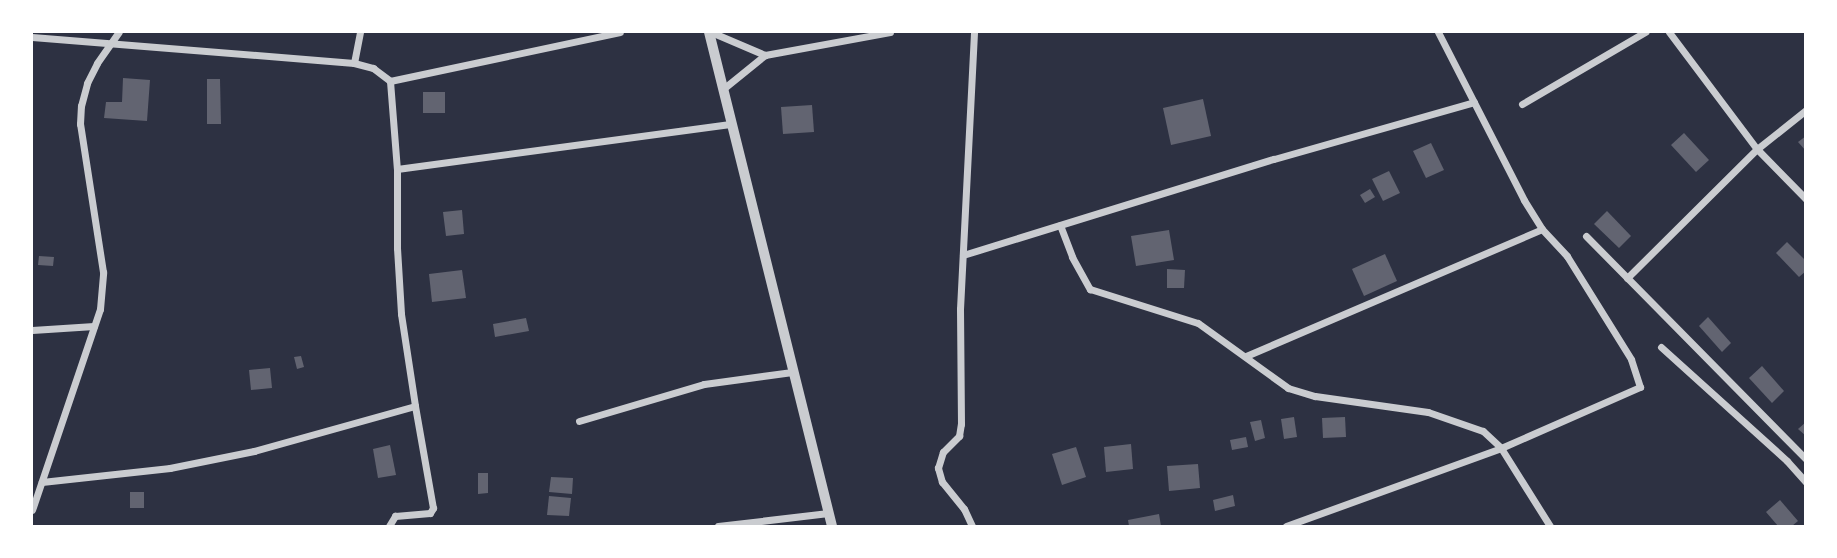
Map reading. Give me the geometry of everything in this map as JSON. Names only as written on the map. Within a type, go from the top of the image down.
[{"type":"street","points":[[32,510],[103,293],[103,272],[80,124],[80,106],[87,83],[119,32]]},
{"type":"street","points":[[354,63],[360,32]]},
{"type":"street","points":[[390,81],[620,32]]},
{"type":"street","points":[[710,32],[765,55]]},
{"type":"street","points":[[710,32],[832,527]]},
{"type":"street","points":[[723,89],[765,55],[890,32]]},
{"type":"street","points":[[972,527],[964,509],[942,482],[938,468],[943,452],[959,436],[961,424],[960,309],[974,32]]},
{"type":"street","points":[[1286,527],[1501,448],[1640,387],[1631,359],[1567,256],[1542,229],[1438,32]]},
{"type":"street","points":[[1522,104],[1645,32]]},
{"type":"street","points":[[1669,32],[1757,149],[1805,199]]},
{"type":"street","points":[[32,37],[354,63],[373,68],[390,81],[397,169],[397,248],[401,314],[433,508],[430,513],[395,516],[389,527]]},
{"type":"street","points":[[963,255],[1274,159],[1474,102]]},
{"type":"street","points":[[1627,278],[1757,149],[1805,110]]},
{"type":"street","points":[[397,169],[732,124]]},
{"type":"street","points":[[1060,225],[1077,268],[1090,289],[1198,323],[1288,388],[1301,393],[1428,412],[1483,431],[1501,448],[1550,527]]},
{"type":"street","points":[[1246,356],[1542,229]]},
{"type":"street","points":[[1586,236],[1805,458]]},
{"type":"street","points":[[32,330],[94,326]]},
{"type":"street","points":[[1661,347],[1787,461],[1805,482]]},
{"type":"street","points":[[579,421],[704,384],[792,372]]},
{"type":"street","points":[[42,482],[170,468],[254,451],[415,406]]},
{"type":"street","points":[[718,527],[828,513]]},
{"type":"building","points":[[123,78],[150,80],[147,121],[104,118],[106,102],[122,102]]},
{"type":"building","points":[[207,79],[220,79],[221,124],[207,124]]},
{"type":"building","points":[[423,92],[445,92],[445,113],[423,113]]},
{"type":"building","points":[[1203,99],[1211,136],[1171,145],[1163,108]]},
{"type":"building","points":[[812,105],[814,132],[783,134],[781,107]]},
{"type":"building","points":[[1684,133],[1709,160],[1696,172],[1671,145]]},
{"type":"building","points":[[1806,136],[1806,151],[1798,142]]},
{"type":"building","points":[[1431,143],[1444,170],[1426,178],[1413,151]]},
{"type":"building","points":[[1389,171],[1400,193],[1383,201],[1372,179]]},
{"type":"building","points":[[1370,189],[1375,197],[1365,203],[1360,195]]},
{"type":"building","points":[[462,210],[464,234],[446,236],[443,212]]},
{"type":"building","points":[[1607,211],[1631,236],[1619,248],[1594,224]]},
{"type":"building","points":[[1169,230],[1174,260],[1136,266],[1131,236]]},
{"type":"building","points":[[1787,242],[1806,261],[1806,271],[1799,277],[1776,253]]},
{"type":"building","points":[[1385,254],[1397,281],[1364,296],[1352,269]]},
{"type":"building","points":[[39,256],[54,257],[53,266],[38,265]]},
{"type":"building","points":[[1167,269],[1185,270],[1184,288],[1167,288]]},
{"type":"building","points":[[462,270],[466,298],[432,302],[429,274]]},
{"type":"building","points":[[1708,317],[1731,343],[1722,352],[1699,326]]},
{"type":"building","points":[[526,318],[529,331],[495,337],[493,324]]},
{"type":"building","points":[[301,356],[304,367],[297,369],[294,357]]},
{"type":"building","points":[[1762,366],[1784,391],[1772,403],[1749,378]]},
{"type":"building","points":[[270,368],[272,388],[251,390],[249,370]]},
{"type":"building","points":[[1294,417],[1297,437],[1284,439],[1281,419]]},
{"type":"building","points":[[1345,417],[1346,437],[1323,438],[1322,418]]},
{"type":"building","points":[[1261,420],[1265,438],[1255,441],[1250,422]]},
{"type":"building","points":[[1806,422],[1806,436],[1798,429]]},
{"type":"building","points":[[1246,437],[1248,447],[1232,450],[1230,440]]},
{"type":"building","points":[[1131,444],[1133,469],[1106,472],[1104,447]]},
{"type":"building","points":[[390,445],[396,475],[378,478],[373,449]]},
{"type":"building","points":[[1076,447],[1086,477],[1062,485],[1052,454]]},
{"type":"building","points":[[1198,464],[1200,488],[1169,491],[1167,466]]},
{"type":"building","points":[[478,473],[488,473],[488,493],[478,494]]},
{"type":"building","points":[[551,477],[573,478],[572,494],[549,492]]},
{"type":"building","points":[[130,492],[144,492],[144,508],[130,508]]},
{"type":"building","points":[[1233,495],[1235,506],[1215,511],[1213,500]]},
{"type":"building","points":[[549,496],[571,498],[569,516],[547,515]]},
{"type":"building","points":[[1780,500],[1798,521],[1792,526],[1778,526],[1766,512]]},
{"type":"building","points":[[1159,514],[1161,526],[1129,526],[1128,520]]}]
